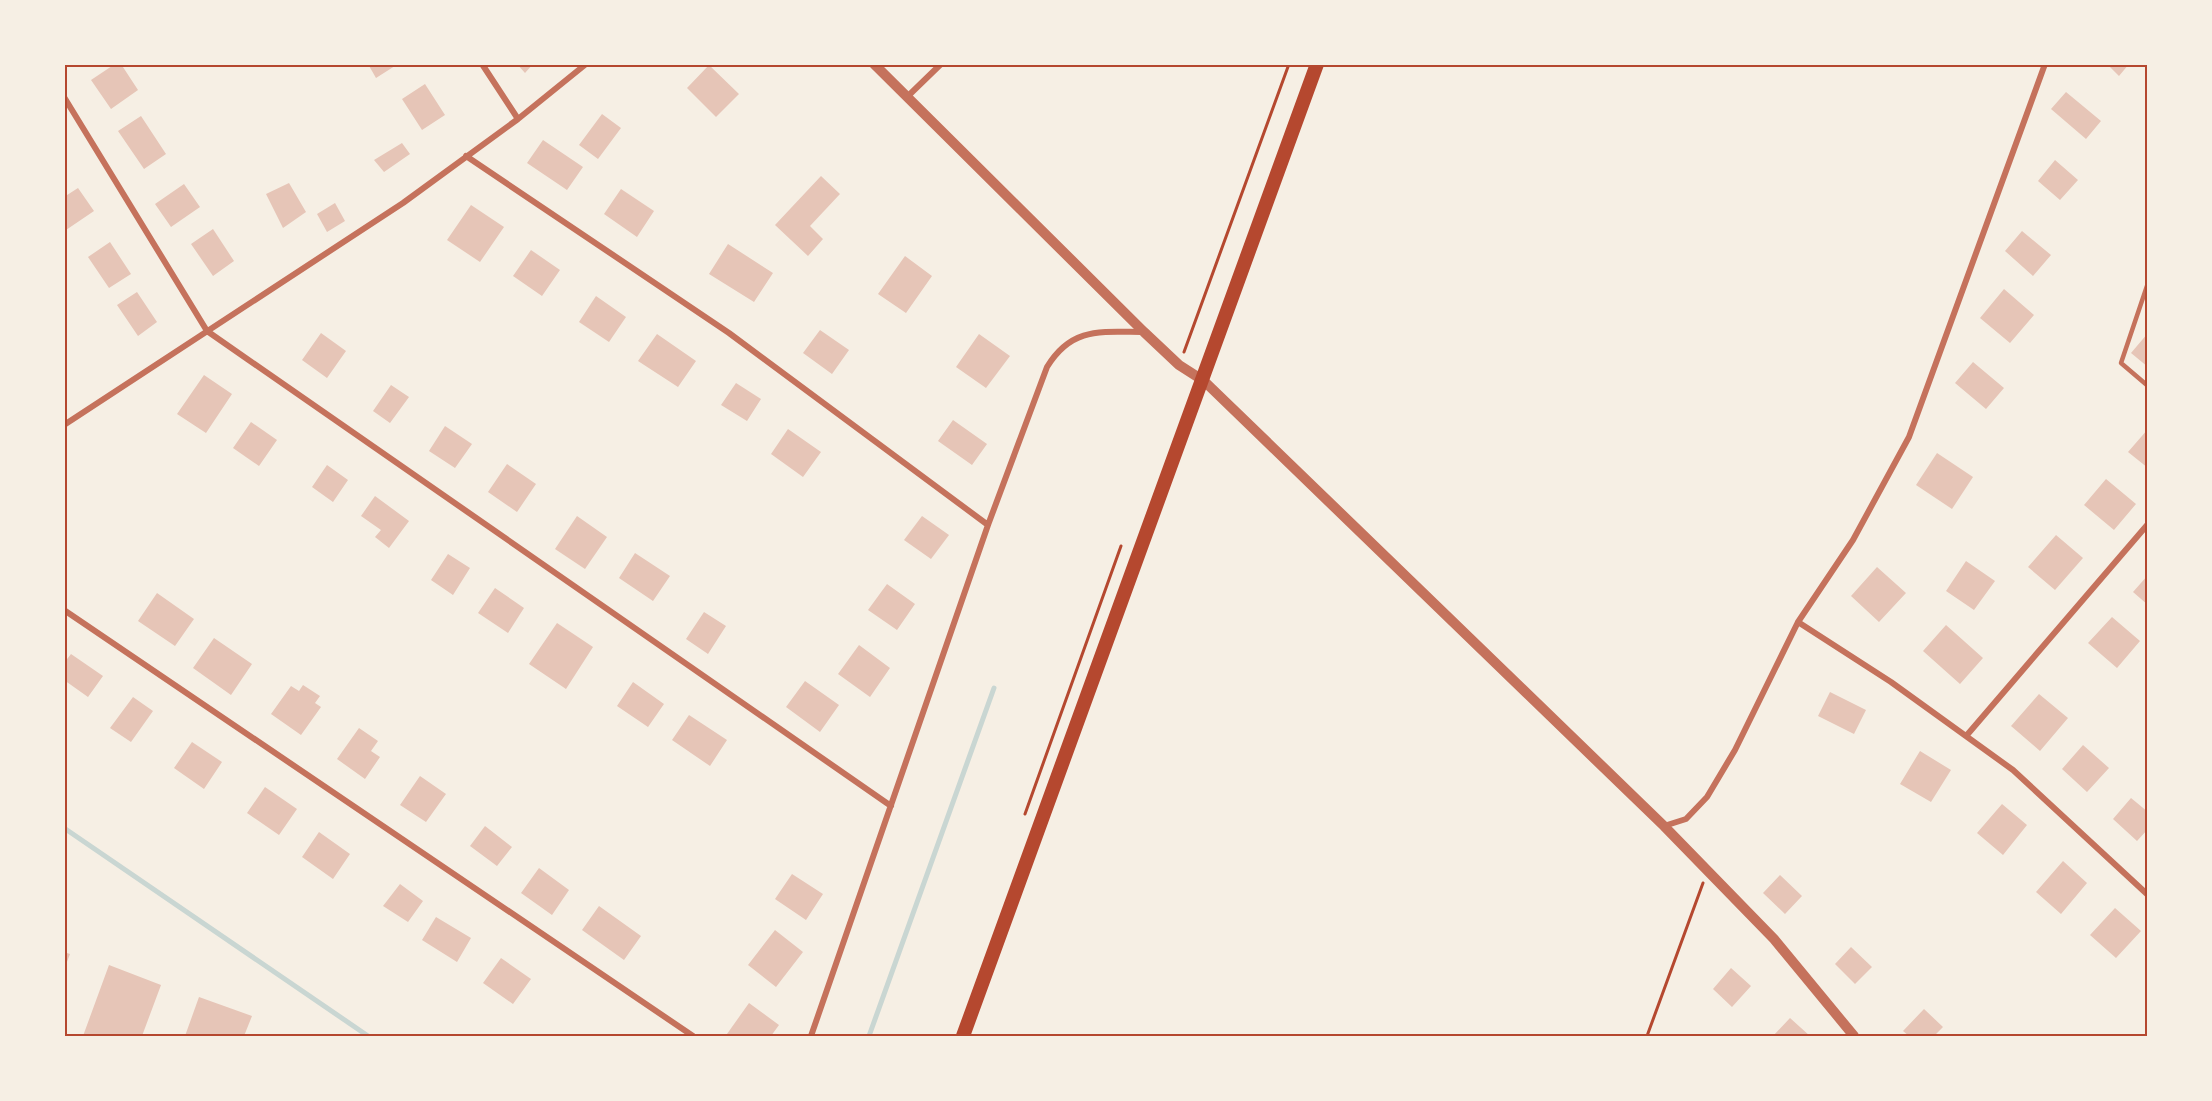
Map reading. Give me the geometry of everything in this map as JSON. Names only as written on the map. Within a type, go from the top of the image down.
[{"type":"main road","points":[[963,1036],[1204,381],[1317,64]]},
{"type":"street","points":[[482,64],[518,119]]},
{"type":"street","points":[[64,425],[403,202],[518,119],[586,64]]},
{"type":"street","points":[[874,64],[1144,332],[1179,365],[1204,381],[1664,826],[1774,939],[1854,1036]]},
{"type":"street","points":[[907,97],[941,64]]},
{"type":"street","points":[[1664,826],[1686,819],[1707,797],[1740,741],[1798,622],[1853,540],[1908,437],[2045,64]]},
{"type":"street","points":[[64,97],[207,331],[891,806]]},
{"type":"street","points":[[466,156],[729,333],[988,525]]},
{"type":"street","points":[[811,1036],[988,525],[1047,366],[1058,348],[1095,331],[1144,332]]},
{"type":"street","points":[[1967,735],[2148,524]]},
{"type":"street","points":[[64,610],[693,1036]]},
{"type":"street","points":[[1798,622],[1967,735],[2013,770],[2148,895]]},
{"type":"lane","points":[[2148,282],[2121,363],[2148,386]]},
{"type":"path","points":[[1179,365],[1289,64]]},
{"type":"path","points":[[1022,825],[1120,546]]},
{"type":"path","points":[[1647,1036],[1708,872]]},
{"type":"building","points":[[115,64],[121,64],[138,90],[111,109],[91,80]]},
{"type":"building","points":[[368,64],[398,64],[376,78]]},
{"type":"building","points":[[517,64],[533,64],[525,73]]},
{"type":"building","points":[[2107,64],[2129,64],[2119,76]]},
{"type":"building","points":[[709,65],[739,94],[716,117],[687,88]]},
{"type":"building","points":[[425,84],[445,115],[422,130],[402,99]]},
{"type":"building","points":[[2066,92],[2101,121],[2086,139],[2051,109]]},
{"type":"building","points":[[602,114],[621,128],[598,159],[579,145]]},
{"type":"building","points":[[141,116],[166,154],[144,169],[118,131]]},
{"type":"building","points":[[543,140],[583,167],[567,190],[527,163]]},
{"type":"building","points":[[402,143],[410,154],[384,172],[374,160]]},
{"type":"building","points":[[2055,160],[2078,180],[2060,200],[2038,181]]},
{"type":"building","points":[[821,176],[840,194],[810,226],[823,239],[808,256],[775,225]]},
{"type":"building","points":[[289,183],[306,212],[283,228],[266,194]]},
{"type":"building","points":[[184,184],[200,207],[171,227],[155,204]]},
{"type":"building","points":[[78,188],[94,211],[66,230],[64,197]]},
{"type":"building","points":[[621,189],[654,211],[637,237],[604,214]]},
{"type":"building","points":[[335,203],[345,221],[327,232],[317,214]]},
{"type":"building","points":[[471,205],[504,227],[480,262],[447,240]]},
{"type":"building","points":[[213,229],[234,261],[213,276],[191,244]]},
{"type":"building","points":[[2022,231],[2051,255],[2033,276],[2005,251]]},
{"type":"building","points":[[110,242],[131,274],[109,288],[88,257]]},
{"type":"building","points":[[728,244],[773,273],[754,302],[709,274]]},
{"type":"building","points":[[531,250],[560,270],[542,296],[513,276]]},
{"type":"building","points":[[905,256],[932,276],[906,313],[878,294]]},
{"type":"building","points":[[2004,289],[2034,315],[2010,343],[1980,318]]},
{"type":"building","points":[[137,292],[157,322],[138,336],[117,305]]},
{"type":"building","points":[[596,296],[626,317],[609,342],[579,322]]},
{"type":"building","points":[[820,330],[849,350],[832,374],[803,353]]},
{"type":"building","points":[[321,333],[346,351],[327,378],[302,360]]},
{"type":"building","points":[[2148,333],[2148,367],[2131,353]]},
{"type":"building","points":[[657,334],[696,361],[678,387],[638,361]]},
{"type":"building","points":[[979,334],[1010,356],[986,388],[956,367]]},
{"type":"building","points":[[1973,362],[2004,388],[1986,409],[1955,383]]},
{"type":"building","points":[[204,375],[232,394],[206,433],[177,414]]},
{"type":"building","points":[[736,383],[761,399],[747,421],[721,405]]},
{"type":"building","points":[[391,385],[409,397],[390,423],[373,411]]},
{"type":"building","points":[[953,420],[987,444],[972,465],[938,441]]},
{"type":"building","points":[[251,422],[277,440],[259,466],[233,448]]},
{"type":"building","points":[[445,426],[472,444],[455,468],[429,451]]},
{"type":"building","points":[[788,429],[821,452],[803,477],[771,454]]},
{"type":"building","points":[[2148,429],[2148,468],[2128,452]]},
{"type":"building","points":[[1937,453],[1973,477],[1952,509],[1916,485]]},
{"type":"building","points":[[507,464],[536,484],[517,512],[488,492]]},
{"type":"building","points":[[327,465],[348,480],[333,502],[312,487]]},
{"type":"building","points":[[2106,479],[2136,504],[2114,530],[2084,505]]},
{"type":"building","points":[[375,496],[409,521],[389,548],[375,537],[381,530],[361,516]]},
{"type":"building","points":[[577,516],[607,537],[585,569],[555,549]]},
{"type":"building","points":[[922,516],[949,535],[931,559],[904,540]]},
{"type":"building","points":[[2056,535],[2083,558],[2055,590],[2028,567]]},
{"type":"building","points":[[635,553],[670,576],[653,601],[619,578]]},
{"type":"building","points":[[448,554],[470,568],[453,595],[431,580]]},
{"type":"building","points":[[1966,561],[1995,581],[1974,610],[1946,591]]},
{"type":"building","points":[[1877,567],[1906,593],[1879,622],[1851,596]]},
{"type":"building","points":[[2148,575],[2148,605],[2133,592]]},
{"type":"building","points":[[887,584],[915,604],[897,630],[868,610]]},
{"type":"building","points":[[495,588],[524,608],[508,633],[478,613]]},
{"type":"building","points":[[157,593],[194,619],[175,646],[138,621]]},
{"type":"building","points":[[704,612],[726,626],[708,654],[686,639]]},
{"type":"building","points":[[2112,617],[2140,641],[2117,668],[2088,643]]},
{"type":"building","points":[[557,623],[593,647],[566,689],[529,664]]},
{"type":"building","points":[[1946,625],[1983,658],[1960,684],[1923,651]]},
{"type":"building","points":[[214,638],[252,664],[231,695],[193,668]]},
{"type":"building","points":[[859,645],[890,668],[870,697],[838,674]]},
{"type":"building","points":[[71,654],[103,676],[88,697],[64,680],[64,663]]},
{"type":"building","points":[[805,681],[839,705],[820,732],[786,707]]},
{"type":"building","points":[[633,682],[664,704],[648,727],[617,706]]},
{"type":"building","points":[[303,685],[320,696],[315,703],[321,707],[301,735],[271,714],[291,686],[299,691]]},
{"type":"building","points":[[1830,692],[1866,710],[1854,734],[1818,716]]},
{"type":"building","points":[[2039,694],[2068,718],[2040,751],[2011,726]]},
{"type":"building","points":[[133,697],[153,711],[131,742],[110,728]]},
{"type":"building","points":[[689,715],[727,740],[710,766],[672,740]]},
{"type":"building","points":[[359,728],[378,741],[371,751],[380,757],[365,779],[337,759]]},
{"type":"building","points":[[192,742],[222,762],[204,789],[174,768]]},
{"type":"building","points":[[2083,745],[2109,768],[2087,792],[2062,769]]},
{"type":"building","points":[[1920,751],[1951,770],[1931,802],[1900,784]]},
{"type":"building","points":[[420,776],[446,794],[426,822],[400,805]]},
{"type":"building","points":[[265,787],[297,809],[279,835],[247,813]]},
{"type":"building","points":[[2131,798],[2148,812],[2148,829],[2137,841],[2113,819]]},
{"type":"building","points":[[2002,804],[2027,825],[2003,855],[1977,833]]},
{"type":"building","points":[[485,826],[512,847],[497,866],[470,846]]},
{"type":"building","points":[[319,832],[350,854],[333,879],[302,857]]},
{"type":"building","points":[[2063,861],[2087,883],[2061,914],[2036,892]]},
{"type":"building","points":[[539,868],[569,890],[552,915],[521,893]]},
{"type":"building","points":[[792,874],[823,894],[806,920],[775,899]]},
{"type":"building","points":[[1780,875],[1802,896],[1785,914],[1763,893]]},
{"type":"building","points":[[400,884],[423,901],[408,922],[383,906]]},
{"type":"building","points":[[599,906],[641,936],[624,960],[582,930]]},
{"type":"building","points":[[2115,908],[2141,931],[2116,958],[2090,935]]},
{"type":"building","points":[[436,917],[471,938],[457,962],[422,940]]},
{"type":"building","points":[[775,930],[803,952],[776,987],[748,965]]},
{"type":"building","points":[[1851,947],[1872,967],[1855,984],[1835,964]]},
{"type":"building","points":[[64,952],[70,954],[65,967],[64,967]]},
{"type":"building","points":[[501,958],[531,979],[513,1004],[483,983]]},
{"type":"building","points":[[109,965],[161,985],[142,1036],[83,1036]]},
{"type":"building","points":[[1731,968],[1751,986],[1732,1007],[1713,989]]},
{"type":"building","points":[[199,997],[252,1016],[244,1036],[185,1036]]},
{"type":"building","points":[[749,1003],[779,1025],[771,1036],[731,1036],[727,1034]]},
{"type":"building","points":[[1924,1009],[1943,1027],[1934,1036],[1909,1036],[1903,1031]]},
{"type":"building","points":[[1790,1018],[1810,1036],[1773,1036]]},
{"type":"waterway","points":[[869,1036],[994,688]]},
{"type":"waterway","points":[[64,828],[368,1036]]}]
